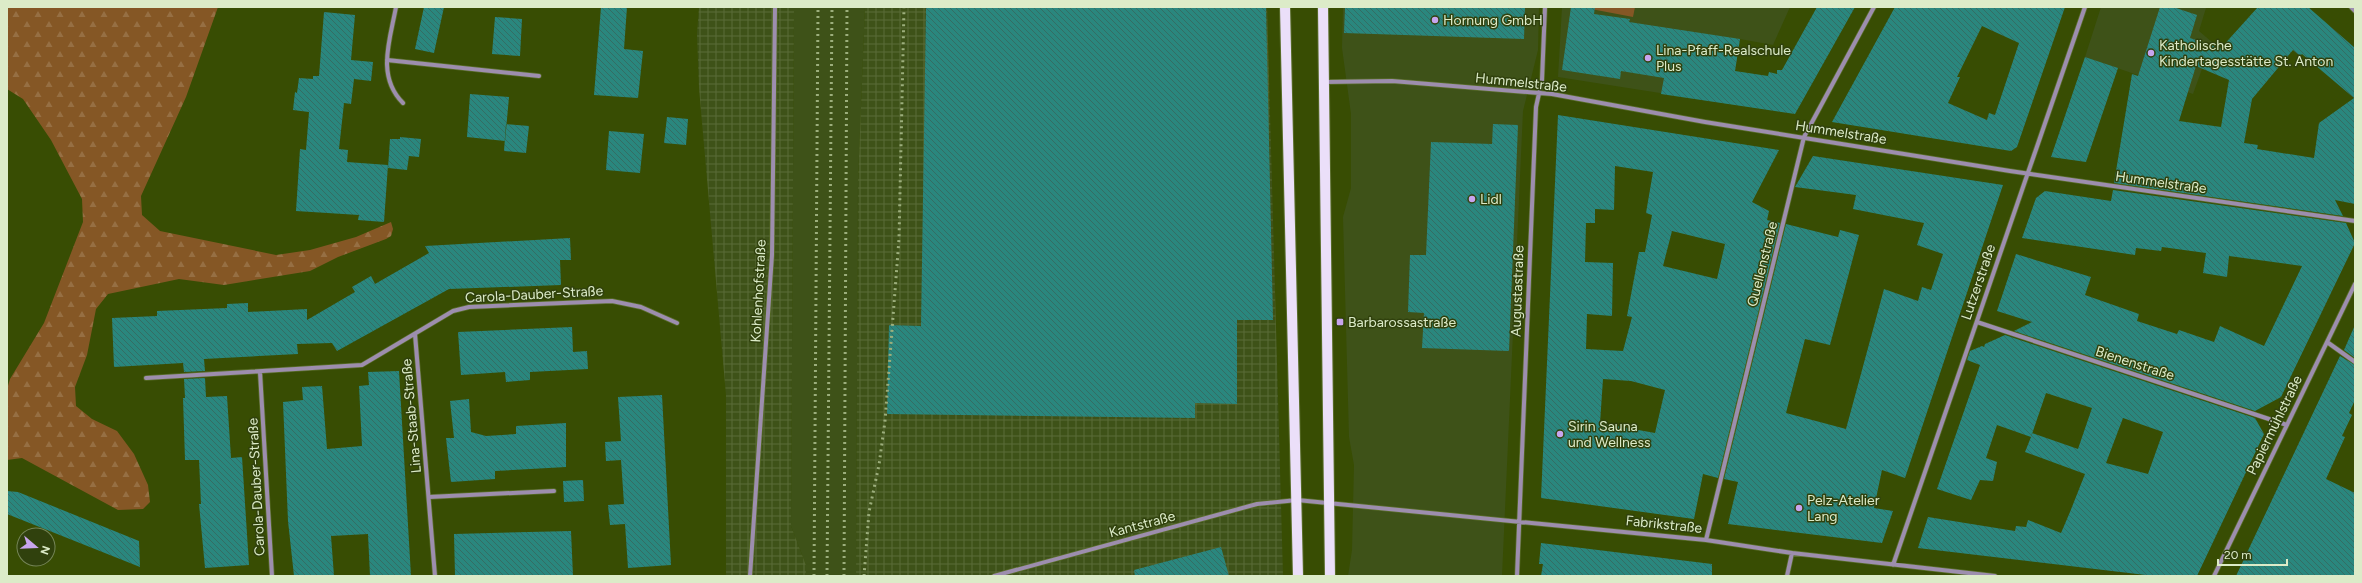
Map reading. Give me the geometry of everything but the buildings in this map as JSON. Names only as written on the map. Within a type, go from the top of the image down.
[{"type":"main road","points":[[1285,7],[1298,576]]},
{"type":"main road","points":[[1323,7],[1330,576]]},
{"type":"street","points":[[396,7],[387,60],[390,86],[403,103]]},
{"type":"street","name":"Kohlenhofstraße","points":[[750,576],[772,255],[775,7]]},
{"type":"street","name":"Augustastraße","points":[[1516,576],[1520,520],[1536,107],[1542,80],[1545,7]]},
{"type":"street","name":"Quellenstraße","points":[[1706,540],[1804,137],[1874,7]]},
{"type":"street","name":"Lutzerstraße","points":[[1893,565],[2085,7]]},
{"type":"street","points":[[2351,7],[2355,11]]},
{"type":"street","points":[[387,60],[540,76]]},
{"type":"street","name":"Hummelstraße","points":[[1323,82],[1384,81],[1539,93],[2027,174],[2355,221]]},
{"type":"street","name":"Papiermühlstraße","points":[[2214,576],[2355,284]]},
{"type":"street","name":"Carola-Dauber-Straße","points":[[146,378],[362,365],[453,311],[469,307],[583,301],[612,301],[641,307],[676,323]]},
{"type":"street","name":"Bienenstraße","points":[[1977,322],[2287,425]]},
{"type":"street","name":"Lina-Staab-Straße","points":[[415,334],[435,576]]},
{"type":"street","points":[[2327,342],[2355,362]]},
{"type":"street","name":"Carola-Dauber-Straße","points":[[260,372],[272,576]]},
{"type":"street","points":[[429,497],[554,491]]},
{"type":"street","name":"Kantstraße","points":[[994,576],[1257,504],[1297,500],[1330,503]]},
{"type":"street","name":"Fabrikstraße","points":[[1330,503],[1520,520],[1706,540],[1792,553],[1995,576]]},
{"type":"street","points":[[1787,576],[1792,553]]},
{"type":"shaded area","points":[[699,7],[794,7],[791,526],[806,565],[806,576],[726,576],[726,395],[699,88],[697,34]]},
{"type":"shaded area","points":[[794,7],[865,7],[858,181],[856,576],[806,576],[806,565],[791,526]]},
{"type":"shaded area","points":[[865,7],[1267,7],[1283,576],[856,576],[858,181]]},
{"type":"shaded area","points":[[1343,7],[1539,7],[1538,50],[1523,111],[1502,576],[1348,576],[1352,550],[1354,465],[1349,437],[1343,217],[1351,188],[1351,114],[1342,48]]},
{"type":"shaded area","name":"Lina-Pfaff-Realschule Plus","points":[[1562,7],[1790,7],[1773,45],[1740,39],[1730,104],[1558,77]]},
{"type":"shaded area","name":"Katholische Kindertagesstätte St. Anton","points":[[2101,7],[2206,8],[2199,31],[2220,49],[2202,69],[2193,94],[2085,57]]},
{"type":"green space","points":[[7,7],[218,7],[186,97],[141,196],[142,215],[160,231],[276,255],[310,250],[356,237],[391,222],[393,229],[391,236],[386,239],[338,257],[310,271],[224,285],[179,279],[108,294],[96,309],[87,355],[75,387],[76,406],[92,419],[117,431],[134,454],[148,485],[150,502],[143,509],[118,510],[22,458],[7,460],[7,389],[10,379],[44,323],[83,222],[82,199],[51,140],[23,99],[7,89]]},
{"type":"green space","points":[[1592,7],[1635,7],[1633,17],[1591,9]]},
{"type":"railway","points":[[814,576],[818,7]]},
{"type":"railway","points":[[827,576],[832,7]]},
{"type":"railway","points":[[844,576],[847,7]]},
{"type":"railway","points":[[864,576],[869,512],[879,465],[885,421],[899,239],[904,7]]},
{"type":"place","name":"Hornung GmbH","points":[[1435,20]]},
{"type":"place","name":"Katholische Kindertagesstätte St. Anton","points":[[2151,53]]},
{"type":"place","name":"Lina-Pfaff-Realschule Plus","points":[[1648,58]]},
{"type":"place","name":"Lidl","points":[[1472,199]]},
{"type":"place","name":"Barbarossastraße","points":[[1340,322]]},
{"type":"place","name":"Sirin Sauna und Wellness","points":[[1560,434]]},
{"type":"place","name":"Pelz-Atelier Lang","points":[[1799,508]]}]
